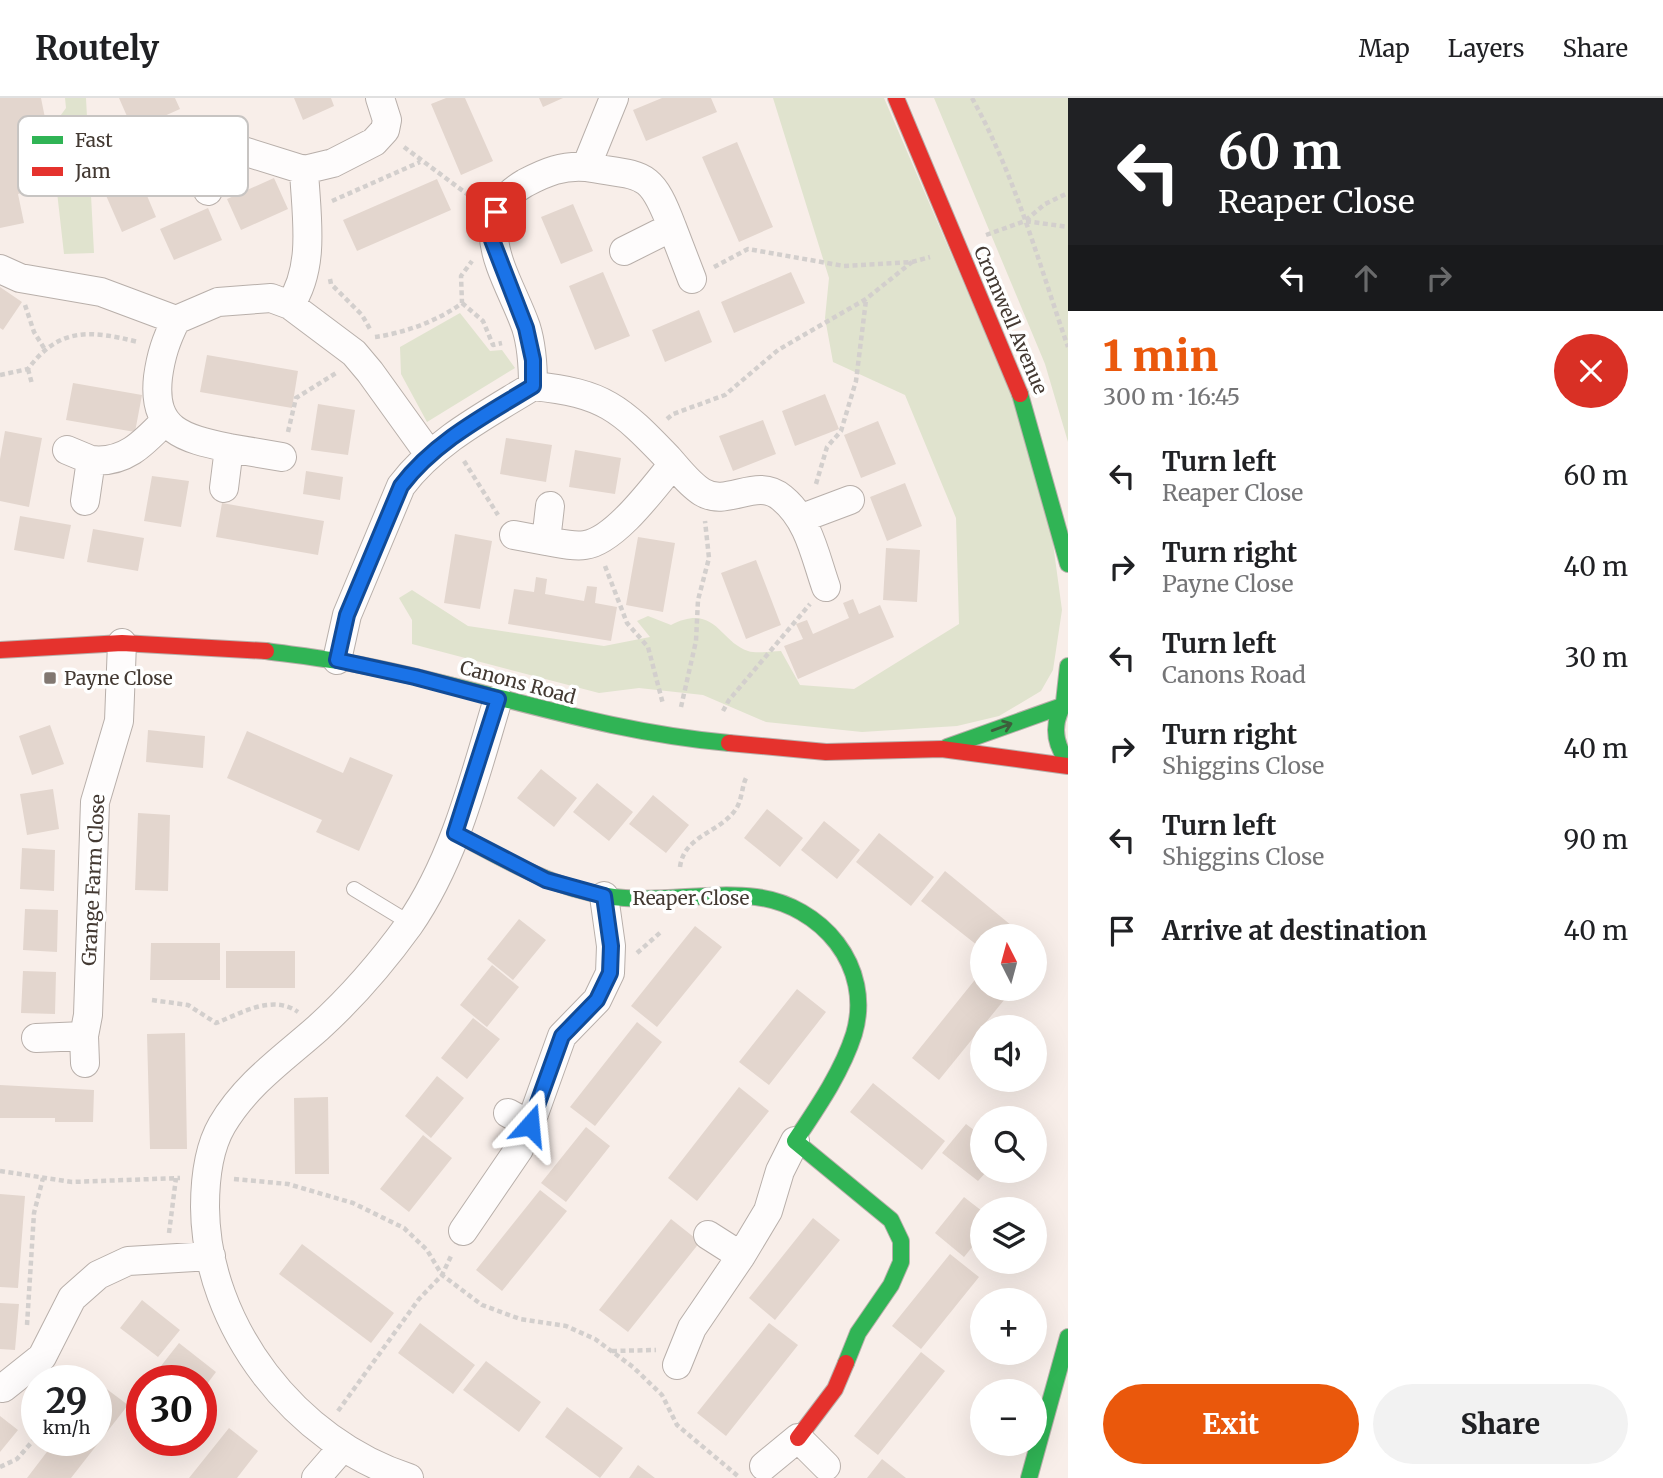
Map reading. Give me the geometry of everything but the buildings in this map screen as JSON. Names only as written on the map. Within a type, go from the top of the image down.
[{"type":"street","points":[[248,152],[304,170],[333,163],[374,142],[385,130],[387,120],[380,98]]},
{"type":"street","points":[[586,167],[614,98]]},
{"type":"street","name":"Cromwell Avenue","points":[[896,98],[1025,407],[1068,564]]},
{"type":"street","points":[[533,386],[533,360],[526,328],[492,240],[496,212],[515,189],[545,172],[570,166],[646,180],[659,193],[692,279]]},
{"type":"street","points":[[290,305],[301,289],[306,261],[304,170]]},
{"type":"street","points":[[624,251],[672,227]]},
{"type":"street","points":[[10,274],[101,292],[176,320]]},
{"type":"street","points":[[282,457],[229,448],[182,435],[164,421],[155,401],[162,349],[176,320],[218,302],[271,298],[290,305],[354,354],[429,454]]},
{"type":"street","points":[[337,660],[347,615],[401,486],[429,454],[533,386],[593,395],[627,415],[701,492],[712,497],[756,488],[781,497],[802,518],[826,587]]},
{"type":"street","points":[[85,501],[79,455],[115,460],[127,455],[164,421]]},
{"type":"street","points":[[224,488],[229,448]]},
{"type":"street","points":[[514,535],[572,545],[600,541],[642,502],[673,464]]},
{"type":"street","points":[[802,518],[850,500]]},
{"type":"street","points":[[546,541],[550,506]]},
{"type":"street","name":"Canons Road","points":[[0,650],[122,643],[249,648],[337,660],[671,738],[745,747],[826,752],[942,749],[1068,764]]},
{"type":"street","name":"Grange Farm Close","points":[[36,1038],[85,1049],[95,802],[119,721],[122,643]]},
{"type":"street","points":[[1068,666],[1065,702],[1055,731],[1057,745],[1068,764]]},
{"type":"street","points":[[409,1478],[332,1440],[276,1388],[256,1361],[230,1313],[211,1256],[205,1225],[206,1177],[220,1128],[232,1108],[265,1072],[319,1027],[410,923],[436,877],[455,833],[498,699]]},
{"type":"street","name":"Canons Road","points":[[942,749],[1065,702]]},
{"type":"street","name":"Reaper Close","points":[[455,833],[546,880],[604,896],[648,901],[702,895],[762,898],[805,912],[835,934],[852,968],[857,1020],[821,1102],[795,1141],[780,1171],[768,1211],[692,1328],[680,1357]]},
{"type":"street","name":"Reaper Close","points":[[463,1231],[519,1149],[519,1119],[562,1036],[597,1000],[610,973],[611,946],[604,896]]},
{"type":"street","points":[[752,1472],[798,1438],[835,1389],[858,1333],[891,1285],[901,1262],[901,1241],[891,1220],[795,1141]]},
{"type":"street","points":[[708,1235],[741,1256]]},
{"type":"street","points":[[3,1388],[42,1357],[72,1298],[98,1275],[128,1261],[211,1256]]},
{"type":"street","points":[[1029,1478],[1068,1337]]},
{"type":"street","points":[[798,1438],[826,1466]]},
{"type":"street","points":[[316,1478],[332,1440]]},
{"type":"lane","points":[[354,889],[410,923]]},
{"type":"path","points":[[972,98],[986,123],[1025,221],[1068,347]]},
{"type":"path","points":[[385,130],[421,162],[467,192],[480,205],[496,212]]},
{"type":"path","points":[[323,205],[421,162]]},
{"type":"path","points":[[983,236],[1025,221],[1045,204],[1068,193]]},
{"type":"path","points":[[1025,221],[1068,227]]},
{"type":"path","points":[[492,240],[461,276],[462,303],[483,321],[494,345],[514,342]]},
{"type":"path","points":[[692,279],[748,249],[844,266],[912,262],[930,257]]},
{"type":"path","points":[[647,437],[673,414],[725,395],[778,350],[866,299],[912,262]]},
{"type":"path","points":[[329,273],[331,284],[362,315],[374,337]]},
{"type":"path","points":[[10,274],[34,332],[44,348]]},
{"type":"path","points":[[802,518],[827,447],[841,431],[856,381],[866,299]]},
{"type":"path","points":[[364,342],[374,337],[392,335],[448,314],[462,303]]},
{"type":"path","points":[[0,375],[28,369],[44,348],[56,340],[87,333],[162,349]]},
{"type":"path","points":[[282,457],[296,398],[330,378],[342,366]]},
{"type":"path","points":[[28,369],[32,384]]},
{"type":"path","points":[[460,450],[468,471],[514,535]]},
{"type":"path","points":[[681,707],[696,641],[698,600],[709,558],[704,527],[712,497]]},
{"type":"path","points":[[600,541],[609,582],[627,623],[648,647],[663,704]]},
{"type":"path","points":[[721,715],[729,700],[781,640],[795,619],[826,587]]},
{"type":"path","points":[[152,1000],[188,1005],[216,1023],[263,1005],[282,1004],[319,1027]]},
{"type":"path","points":[[0,1171],[72,1182],[206,1177],[288,1184],[353,1203],[404,1228],[427,1250],[442,1275],[482,1306],[520,1319],[566,1326],[595,1339],[662,1395],[677,1424],[752,1472]]},
{"type":"path","points":[[42,1357],[27,1333],[34,1213],[43,1178]]},
{"type":"path","points":[[166,1259],[176,1178]]},
{"type":"path","points":[[332,1440],[419,1299],[442,1275]]},
{"type":"path","points":[[611,1351],[680,1357]]},
{"type":"path","points":[[0,1467],[21,1454]]},
{"type":"green space","points":[[65,98],[86,98],[87,116],[60,116],[66,108]]},
{"type":"green space","points":[[773,98],[884,98],[1011,393],[1052,536],[1062,610],[1053,670],[1041,691],[999,716],[957,726],[862,732],[766,722],[703,695],[639,688],[599,693],[412,644],[412,620],[399,598],[412,590],[468,626],[604,646],[650,637],[637,621],[648,616],[671,625],[698,618],[716,626],[730,640],[748,651],[781,651],[800,685],[854,689],[959,624],[956,518],[905,395],[833,362],[825,318],[829,278]]},
{"type":"green space","points":[[934,98],[1068,98],[1068,442],[1045,364]]},
{"type":"green space","points":[[57,196],[91,196],[94,253],[64,254]]},
{"type":"green space","points":[[460,313],[490,351],[502,350],[515,368],[427,422],[401,374],[400,347]]},
{"type":"traffic: fast","points":[[1020,394],[1068,564]]},
{"type":"traffic: fast","points":[[266,651],[376,668],[638,730],[729,743]]},
{"type":"traffic: fast","points":[[1064,702],[1068,666]]},
{"type":"traffic: fast","points":[[1068,698],[1059,714],[1056,730],[1059,746],[1068,762]]},
{"type":"traffic: fast","points":[[947,747],[1062,706]]},
{"type":"traffic: fast","points":[[455,833],[528,871],[587,892],[644,899],[719,895],[756,897],[780,902],[802,912],[821,926],[837,943],[849,963],[856,985],[858,1009],[854,1034],[836,1076],[795,1141],[891,1220],[901,1241],[901,1262],[891,1285],[858,1333],[846,1363]]},
{"type":"traffic: fast","points":[[1029,1478],[1068,1337]]},
{"type":"traffic: jam","points":[[896,98],[1020,394]]},
{"type":"traffic: jam","points":[[0,650],[122,643],[266,651]]},
{"type":"traffic: jam","points":[[729,743],[826,752],[942,749],[1068,766]]},
{"type":"traffic: jam","points":[[798,1438],[835,1389],[846,1363]]},
{"type":"place","name":"Payne Close","points":[[50,678]]},
{"type":"route","points":[[496,212],[492,240],[526,328],[533,360],[533,386],[450,438],[429,454],[401,486],[347,615],[337,660],[459,687],[498,699],[455,833],[546,880],[604,896],[611,946],[610,973],[597,1000],[562,1036],[530,1125]]}]
